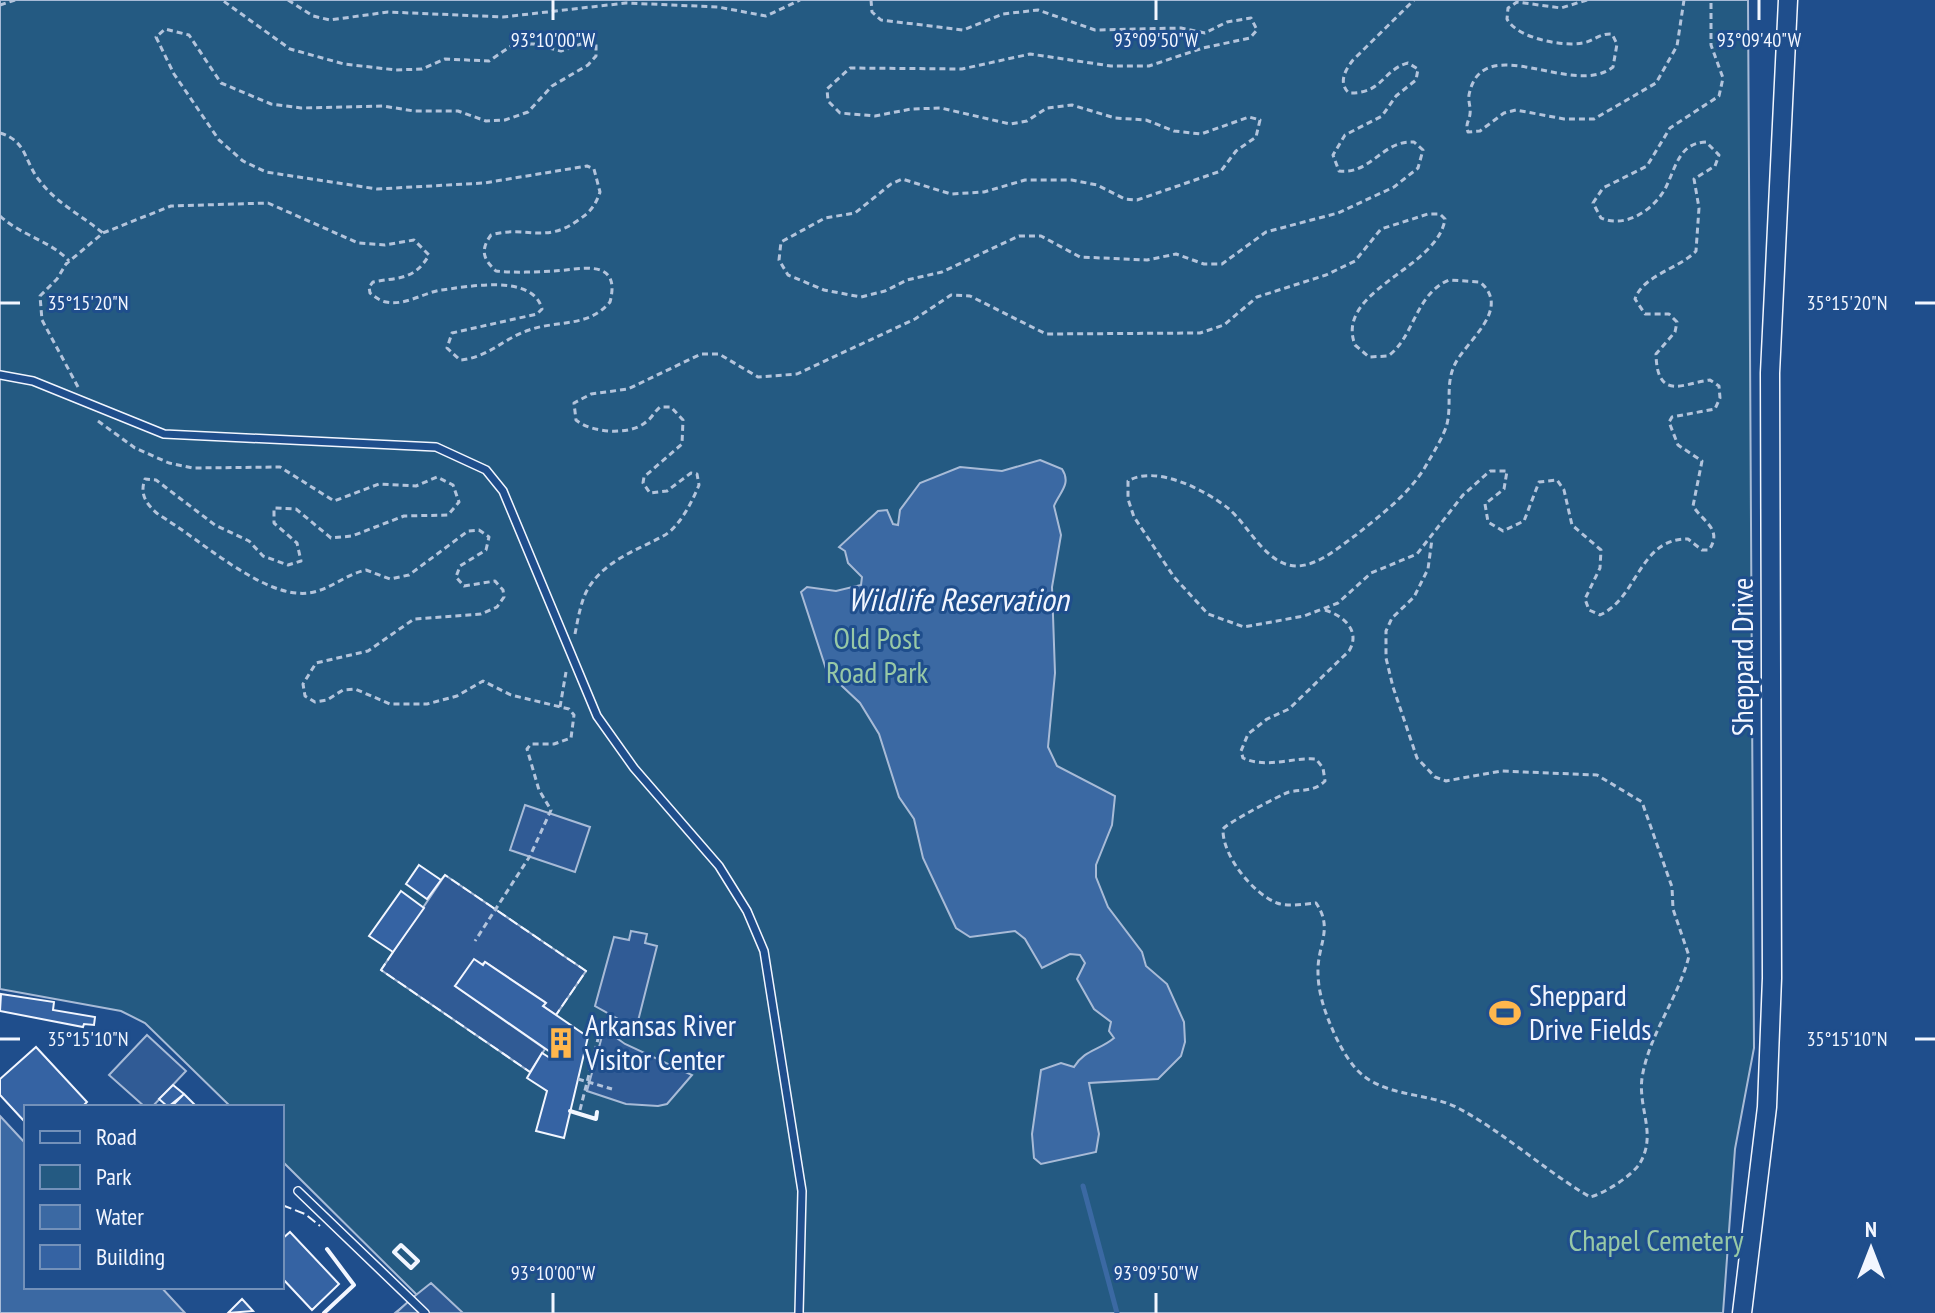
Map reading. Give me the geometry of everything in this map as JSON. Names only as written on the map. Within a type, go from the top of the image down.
[{"type":"street","name":"Sheppard Drive","points":[[1742,1313],[1767,1107],[1772,993],[1770,373],[1788,0]]},
{"type":"lane","points":[[0,375],[33,381],[164,434],[436,447],[453,452],[486,470],[503,491],[597,716],[634,768],[719,866],[747,911],[764,951],[802,1191],[799,1313]]},
{"type":"lane","points":[[298,1191],[425,1313]]},
{"type":"path","points":[[0,5],[15,0]]},
{"type":"path","points":[[222,0],[284,47],[344,64],[396,70],[422,69],[445,59],[489,61],[514,44],[534,44],[561,51],[584,43],[596,44],[596,56],[588,65],[552,86],[528,112],[499,121],[480,119],[458,111],[414,111],[383,106],[301,108],[271,104],[221,83],[189,35],[165,29],[156,37],[174,74],[210,129],[237,157],[266,172],[377,189],[484,183],[587,166],[594,169],[600,192],[589,213],[564,231],[546,235],[501,232],[491,235],[483,251],[485,259],[496,271],[593,267],[606,275],[611,284],[610,302],[592,317],[565,326],[532,329],[488,353],[460,360],[447,348],[452,333],[537,314],[542,309],[540,302],[528,291],[510,284],[442,290],[400,303],[386,303],[370,293],[369,287],[373,282],[403,279],[415,274],[429,255],[427,249],[414,240],[385,245],[358,243],[268,203],[171,206],[103,233],[69,262],[40,296],[42,320],[96,419],[115,435],[169,463],[193,468],[280,467],[334,501],[385,483],[416,486],[437,477],[453,485],[459,502],[448,515],[404,516],[352,536],[331,538],[296,509],[274,508],[274,523],[297,543],[301,561],[288,565],[263,556],[249,541],[215,525],[156,480],[145,479],[143,496],[154,511],[178,524],[237,569],[264,585],[289,593],[327,588],[366,570],[390,579],[409,575],[468,531],[485,532],[489,537],[486,550],[460,566],[456,577],[464,586],[495,581],[503,590],[502,603],[492,610],[469,616],[414,619],[368,651],[316,663],[303,684],[309,701],[321,702],[343,690],[355,689],[390,704],[427,704],[457,696],[483,681],[511,695],[560,707],[574,715],[571,738],[554,744],[531,744],[527,749],[539,790],[551,810],[530,856],[475,941]]},
{"type":"path","points":[[288,0],[313,16],[330,20],[388,12],[503,17],[626,3],[718,7],[766,16],[800,0]]},
{"type":"path","points":[[871,0],[872,12],[881,20],[957,30],[975,28],[1003,14],[1038,10],[1095,30],[1181,28],[1205,33],[1227,22],[1251,18],[1257,30],[1250,38],[1203,48],[1149,66],[1111,66],[1030,54],[962,69],[850,68],[827,89],[828,101],[840,113],[875,116],[911,109],[941,108],[1010,124],[1027,121],[1047,108],[1072,105],[1115,118],[1146,120],[1180,132],[1207,133],[1249,117],[1260,120],[1260,126],[1256,137],[1236,151],[1221,171],[1137,200],[1125,199],[1097,185],[1072,180],[1025,180],[984,192],[951,194],[902,179],[855,213],[813,223],[781,242],[779,260],[788,275],[817,288],[861,297],[885,291],[900,282],[942,272],[1019,236],[1041,236],[1080,257],[1147,260],[1176,254],[1204,264],[1222,264],[1266,232],[1338,213],[1394,187],[1421,162],[1423,150],[1414,142],[1394,143],[1364,166],[1352,171],[1339,171],[1333,155],[1345,135],[1382,116],[1396,96],[1416,80],[1418,69],[1408,63],[1396,67],[1368,91],[1349,93],[1343,82],[1345,70],[1353,60],[1414,0]]},
{"type":"path","points":[[1587,0],[1561,8],[1517,2],[1508,8],[1507,19],[1520,33],[1559,43],[1584,43],[1612,34],[1617,44],[1613,67],[1578,77],[1514,64],[1495,67],[1479,76],[1470,91],[1468,132],[1480,131],[1504,113],[1516,110],[1564,119],[1594,119],[1656,83],[1677,46],[1684,0]]},
{"type":"path","points":[[560,707],[569,646],[589,587],[615,561],[666,534],[682,517],[699,485],[697,474],[691,473],[662,493],[650,493],[643,483],[648,473],[682,444],[683,420],[671,407],[660,407],[648,421],[633,429],[609,430],[586,426],[576,420],[574,403],[585,396],[622,391],[701,354],[719,354],[758,377],[797,374],[915,319],[951,295],[970,296],[1046,334],[1200,333],[1224,325],[1257,297],[1326,275],[1355,261],[1381,229],[1428,214],[1440,214],[1445,219],[1442,231],[1402,273],[1359,306],[1352,322],[1355,345],[1369,357],[1382,358],[1393,352],[1429,295],[1449,280],[1480,282],[1489,292],[1491,304],[1487,321],[1453,367],[1448,386],[1447,424],[1429,462],[1381,517],[1333,553],[1311,563],[1293,566],[1267,551],[1227,507],[1196,489],[1156,475],[1133,478],[1126,487],[1134,517],[1158,548],[1174,577],[1208,614],[1244,627],[1323,609],[1343,599],[1371,573],[1417,554],[1463,495],[1496,469],[1507,471],[1507,484],[1500,494],[1485,504],[1486,515],[1491,526],[1503,531],[1524,521],[1539,482],[1557,480],[1564,490],[1572,525],[1601,550],[1600,568],[1585,599],[1589,610],[1600,615],[1616,604],[1643,563],[1663,545],[1681,539],[1702,550],[1713,545],[1713,527],[1693,506],[1702,461],[1678,445],[1671,435],[1669,422],[1672,417],[1715,409],[1720,398],[1719,386],[1710,380],[1687,388],[1665,382],[1658,372],[1656,354],[1675,332],[1677,322],[1669,314],[1645,314],[1635,299],[1644,284],[1672,270],[1696,251],[1699,208],[1694,179],[1715,166],[1719,155],[1706,142],[1685,150],[1662,192],[1641,214],[1625,221],[1601,218],[1593,203],[1603,188],[1647,166],[1670,128],[1719,96],[1723,78],[1711,45],[1711,0]]},
{"type":"path","points":[[0,133],[18,142],[35,175],[51,195],[103,233]]},
{"type":"path","points":[[0,216],[13,229],[51,247],[69,262]]},
{"type":"path","points":[[1323,609],[1343,618],[1350,625],[1353,644],[1289,709],[1267,719],[1248,734],[1241,751],[1243,758],[1251,762],[1282,763],[1316,759],[1323,768],[1325,781],[1314,789],[1287,793],[1232,820],[1223,829],[1224,842],[1243,874],[1262,893],[1278,903],[1316,903],[1324,915],[1327,928],[1318,972],[1323,1004],[1344,1052],[1363,1076],[1387,1089],[1456,1107],[1590,1197],[1602,1195],[1638,1167],[1650,1142],[1642,1080],[1652,1042],[1689,956],[1673,909],[1672,887],[1642,802],[1620,785],[1597,775],[1550,772],[1501,771],[1446,781],[1435,777],[1417,758],[1393,687],[1386,658],[1386,631],[1392,618],[1414,597],[1428,569],[1433,535]]},
{"type":"path","points":[[580,1110],[601,1027]]},
{"type":"path","points":[[578,1079],[612,1089]]},
{"type":"green space","name":"Old Post Road Park","points":[[0,0],[1748,0],[1754,1048],[1735,1149],[1723,1313],[395,1313],[417,1295],[284,1163],[284,1105],[229,1105],[145,1023],[121,1011],[0,989]]},
{"type":"shaded area","points":[[525,805],[590,827],[575,872],[510,850]]},
{"type":"shaded area","points":[[445,875],[586,971],[556,1015],[543,1006],[545,1002],[485,962],[455,986],[545,1049],[530,1072],[381,970]]},
{"type":"shaded area","points":[[631,931],[647,934],[645,943],[657,946],[636,1029],[595,1006],[614,937],[629,940]]},
{"type":"shaded area","points":[[604,1029],[625,1044],[692,1075],[667,1104],[658,1106],[626,1104],[587,1091]]},
{"type":"shaded area","points":[[147,1035],[186,1071],[154,1105],[143,1105],[109,1075]]},
{"type":"shaded area","points":[[431,1283],[463,1313],[396,1313],[411,1299]]},
{"type":"water","name":"Wildlife Reservation","points":[[1040,460],[1062,469],[1066,479],[1054,506],[1061,535],[1052,587],[1055,673],[1048,747],[1057,766],[1115,796],[1112,825],[1096,865],[1096,877],[1108,907],[1142,952],[1146,966],[1167,984],[1184,1022],[1185,1042],[1181,1056],[1158,1079],[1089,1083],[1099,1134],[1096,1152],[1041,1164],[1034,1158],[1032,1134],[1041,1070],[1061,1063],[1074,1067],[1082,1057],[1114,1038],[1109,1031],[1111,1022],[1094,1009],[1077,979],[1085,963],[1080,955],[1070,954],[1042,968],[1025,939],[1015,931],[970,937],[956,928],[923,858],[914,819],[899,797],[879,734],[860,703],[827,672],[801,592],[807,587],[836,591],[861,585],[862,577],[848,563],[845,551],[839,547],[878,511],[887,510],[893,524],[898,525],[900,510],[920,483],[960,467],[1002,471]]},
{"type":"water","points":[[0,1116],[24,1142],[24,1289],[163,1289],[185,1313],[0,1313]]},
{"type":"building","points":[[419,865],[441,880],[427,899],[406,884]]},
{"type":"building","points":[[401,891],[424,908],[393,952],[369,936]]},
{"type":"building","name":"Arkansas River Visitor Center","points":[[474,959],[483,965],[485,962],[546,1003],[543,1006],[588,1037],[564,1138],[536,1131],[547,1091],[527,1078],[542,1053],[550,1058],[553,1054],[455,986]]},
{"type":"building","points":[[1,994],[54,1002],[53,1010],[95,1017],[94,1025],[84,1024],[83,1027],[0,1011]]},
{"type":"building","points":[[36,1047],[87,1102],[84,1105],[24,1105],[24,1121],[0,1095],[0,1079]]},
{"type":"building","points":[[173,1085],[184,1094],[170,1105],[159,1099]]},
{"type":"building","points":[[184,1094],[195,1105],[173,1105]]},
{"type":"building","points":[[290,1232],[339,1284],[312,1310],[284,1280],[284,1237]]},
{"type":"building","points":[[242,1299],[253,1311],[228,1313]]},
{"type":"waterway","points":[[1083,1186],[1117,1313]]},
{"type":"fence","points":[[441,880],[445,875],[586,971],[556,1015]]},
{"type":"fence","points":[[393,952],[381,970],[530,1072]]},
{"type":"fence","points":[[284,1206],[305,1214],[320,1226]]},
{"type":"wall","points":[[570,1111],[596,1119],[597,1112]]},
{"type":"wall","points":[[401,1245],[418,1261],[411,1268],[394,1252],[401,1245]]},
{"type":"wall","points":[[324,1313],[354,1285],[327,1249]]},
{"type":"place","name":"Sheppard Drive Fields","points":[[1505,1013]]},
{"type":"place","name":"Arkansas River Visitor Center","points":[[561,1043]]},
{"type":"park label","name":"Chapel Cemetery","points":[[1656,1241]]}]
